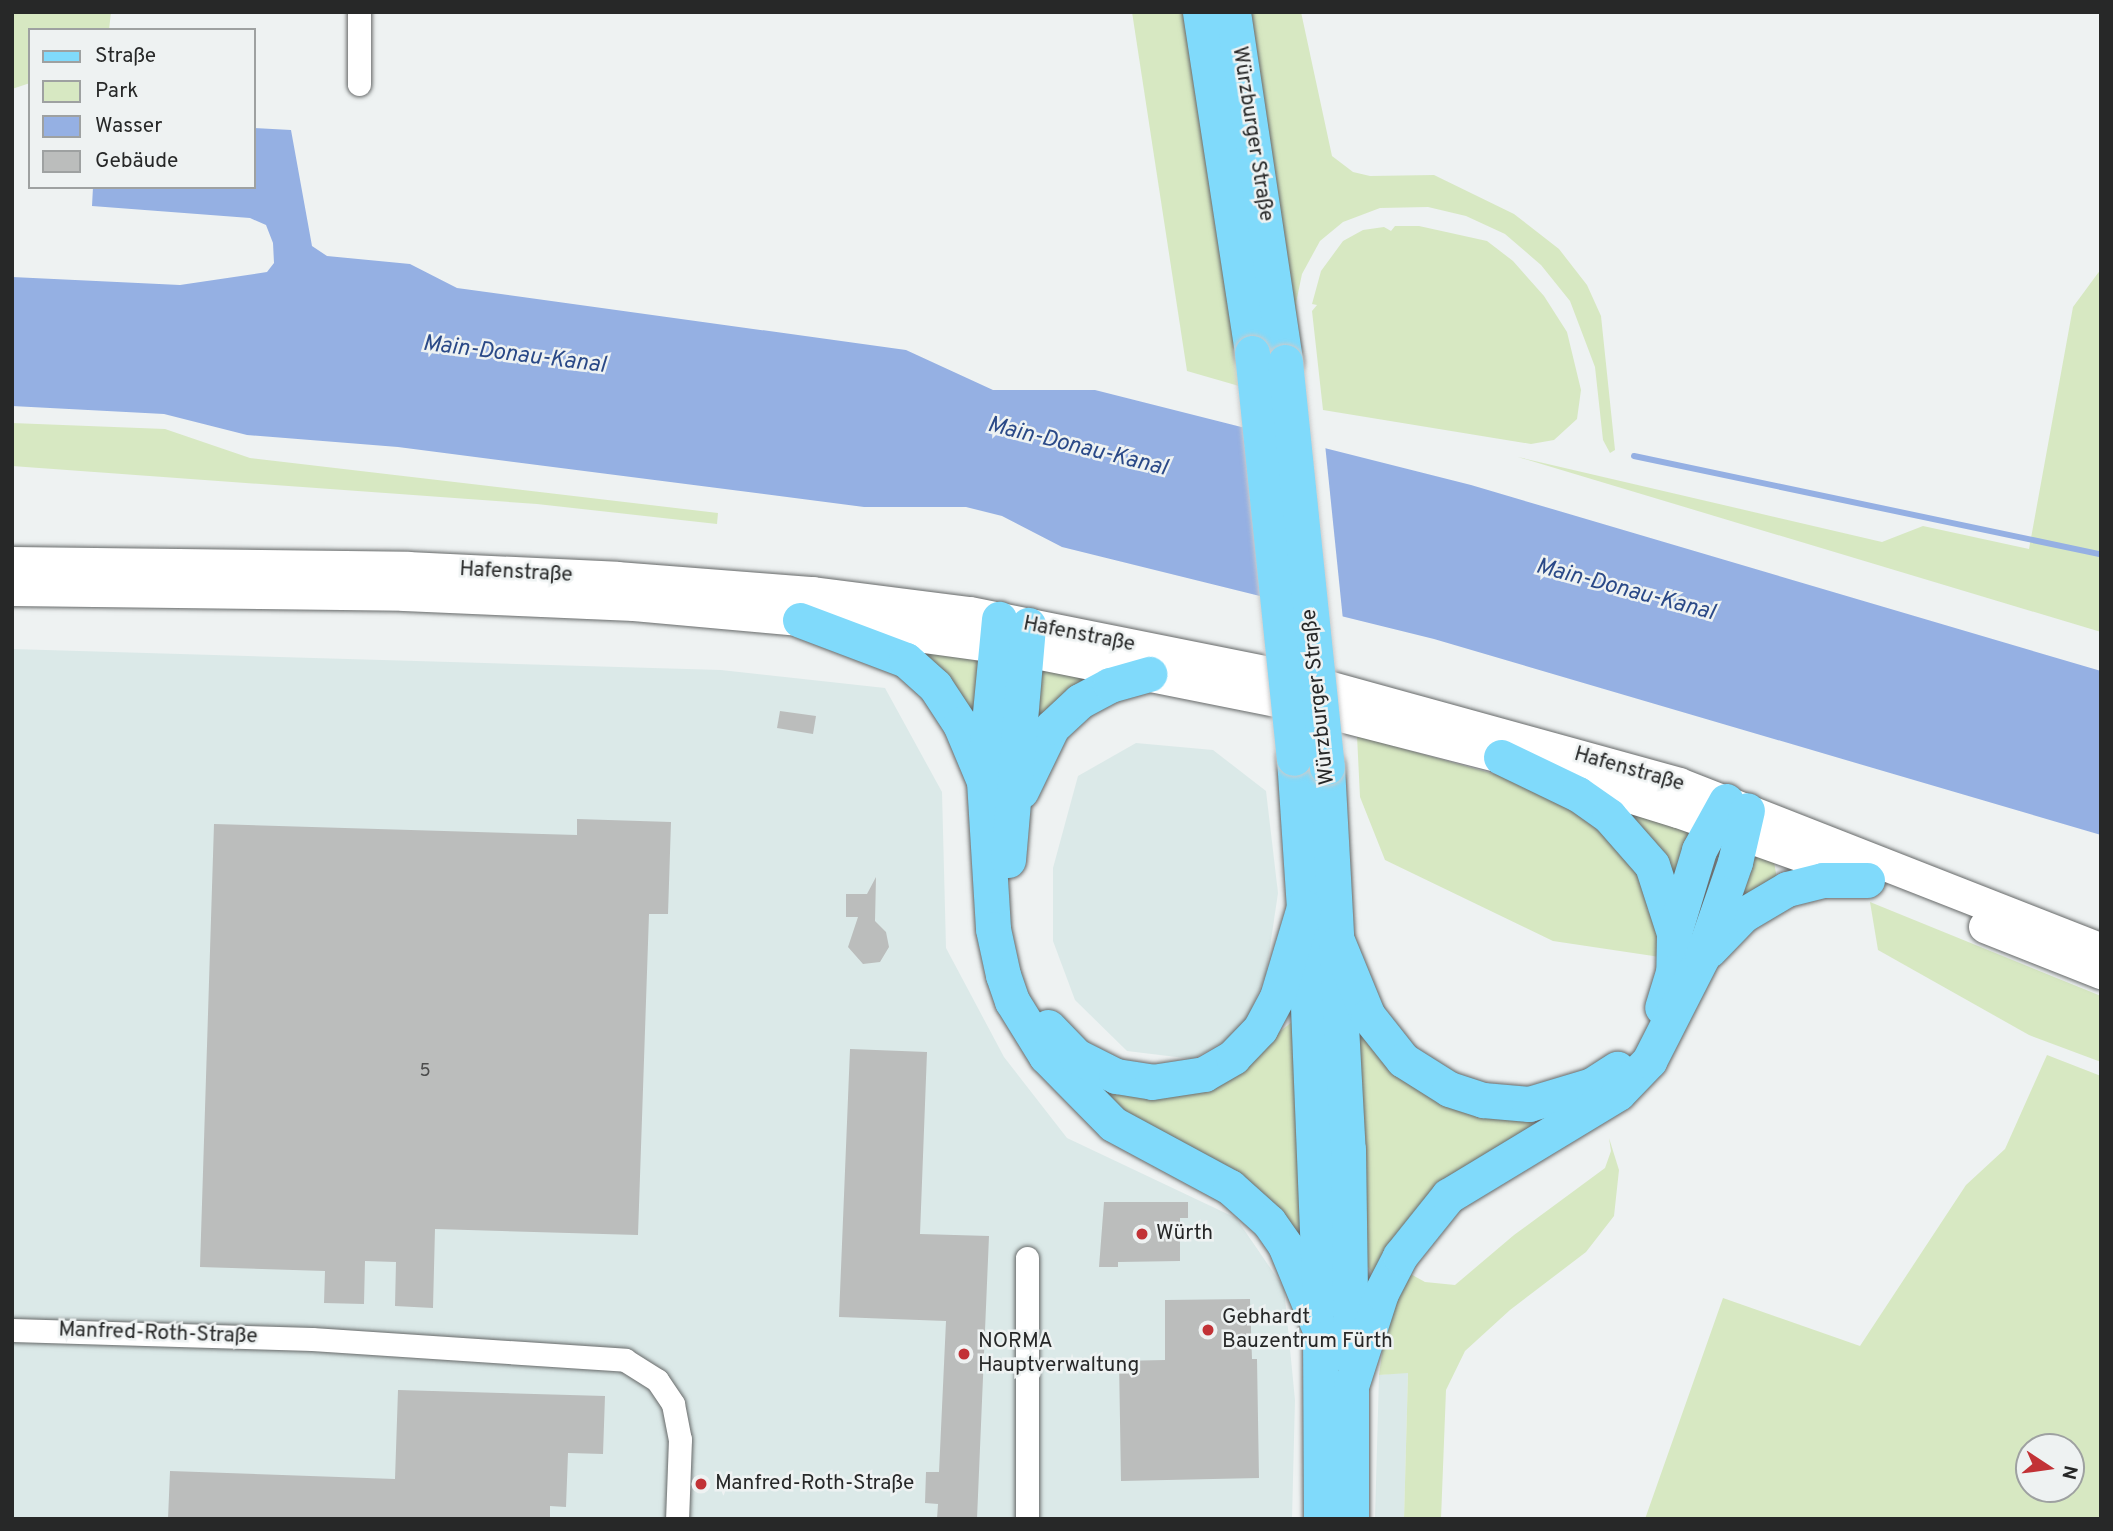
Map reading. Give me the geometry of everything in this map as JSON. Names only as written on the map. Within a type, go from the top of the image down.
[{"type":"main road","name":"Würzburger Straße","points":[[1200,12],[1252,353],[1294,758],[1304,906],[1321,1330],[1321,1519]]},
{"type":"main road","name":"Würzburger Straße","points":[[1233,12],[1285,362],[1327,767],[1348,1149],[1351,1519]]},
{"type":"main road","name":"Hafenstraße","points":[[12,563],[408,568],[617,578],[813,593],[1012,635],[1299,679],[1516,736],[1732,817],[2101,949]]},
{"type":"main road","name":"Hafenstraße","points":[[12,590],[404,595],[634,606],[1012,635],[1149,674],[1306,707],[1732,817],[1867,880],[2101,974]]},
{"type":"main road","points":[[800,620],[888,651],[920,671],[949,706],[984,781]]},
{"type":"main road","points":[[1012,635],[984,781],[993,929],[1007,988],[1027,1028],[1068,1083],[1113,1124],[1214,1176],[1269,1222],[1285,1245],[1321,1330]]},
{"type":"main road","points":[[1012,635],[1010,817],[1006,890],[1025,981],[1059,1041],[1093,1068],[1116,1076],[1167,1082],[1204,1074],[1233,1057],[1260,1029],[1277,997],[1304,906]]},
{"type":"main road","points":[[1010,817],[1052,727],[1080,701],[1110,685],[1149,674]]},
{"type":"main road","points":[[1338,943],[1368,1016],[1403,1060],[1448,1089],[1483,1100],[1529,1104],[1592,1085],[1618,1068],[1642,1041],[1661,1009],[1673,972],[1674,933],[1652,865],[1635,841],[1578,794],[1501,757]]},
{"type":"main road","points":[[1674,933],[1732,817]]},
{"type":"main road","points":[[1351,1386],[1381,1293],[1423,1225],[1448,1195],[1618,1093],[1661,1043],[1702,957],[1732,817]]},
{"type":"main road","points":[[1702,957],[1742,915],[1787,889],[1823,880],[1867,880]]},
{"type":"street","points":[[359,12],[359,84]]},
{"type":"street","points":[[1027,1258],[1027,1519]]},
{"type":"street","name":"Manfred-Roth-Straße","points":[[12,1330],[320,1339],[625,1360],[657,1380],[673,1404],[680,1439],[677,1519]]},
{"type":"shaded area","points":[[12,649],[721,670],[885,688],[942,792],[946,948],[1004,1057],[1067,1138],[1236,1218],[1284,1288],[1295,1400],[1292,1519],[12,1519]]},
{"type":"shaded area","points":[[1136,743],[1213,750],[1266,791],[1278,893],[1266,974],[1242,1031],[1193,1059],[1127,1051],[1075,1000],[1053,941],[1053,868],[1078,776]]},
{"type":"shaded area","points":[[1408,1372],[1404,1519],[1375,1519],[1379,1375]]},
{"type":"green space","points":[[12,12],[111,12],[109,28],[28,28],[28,84],[12,89]]},
{"type":"green space","points":[[1132,12],[1184,12],[1212,175],[1239,386],[1187,371]]},
{"type":"green space","points":[[1249,12],[1301,12],[1332,156],[1353,172],[1370,176],[1434,175],[1514,214],[1559,249],[1587,285],[1601,316],[1615,450],[1610,453],[1603,440],[1595,367],[1570,301],[1541,265],[1505,234],[1466,216],[1428,207],[1380,208],[1343,222],[1320,241],[1302,274],[1296,303],[1298,343]]},
{"type":"green space","points":[[1395,226],[1419,226],[1487,241],[1513,261],[1544,296],[1567,332],[1581,390],[1577,419],[1554,440],[1531,444],[1323,410],[1312,311],[1317,305],[1312,304],[1321,271],[1343,241],[1363,230],[1384,227],[1391,231]]},
{"type":"green space","points":[[2101,269],[2101,632],[1518,457],[1882,542],[1923,526],[2029,549],[2073,307]]},
{"type":"green space","points":[[12,423],[165,429],[250,458],[718,513],[717,524],[537,504],[12,466]]},
{"type":"green space","points":[[919,650],[978,661],[980,726]]},
{"type":"green space","points":[[1044,669],[1093,678],[1032,727],[1040,671]]},
{"type":"green space","points":[[1357,736],[1498,775],[1561,803],[1610,839],[1639,875],[1653,904],[1647,910],[1660,923],[1660,957],[1553,941],[1385,860],[1360,797]]},
{"type":"green space","points":[[1618,805],[1692,827],[1681,889]]},
{"type":"green space","points":[[1772,851],[1778,884],[1737,906],[1745,854]]},
{"type":"green space","points":[[1870,902],[2101,996],[2101,1062],[2029,1035],[1878,950]]},
{"type":"green space","points":[[1292,1022],[1302,1232],[1295,1232],[1141,1129],[1106,1095],[1108,1091],[1260,1047]]},
{"type":"green space","points":[[1365,1033],[1532,1123],[1531,1132],[1374,1275],[1365,1263],[1357,1037]]},
{"type":"green space","points":[[2047,1055],[2101,1076],[2101,1519],[1645,1519],[1723,1298],[1860,1346],[1966,1185],[2005,1149]]},
{"type":"green space","points":[[1609,1138],[1619,1170],[1614,1216],[1586,1252],[1510,1310],[1465,1351],[1446,1390],[1441,1519],[1404,1519],[1408,1373],[1379,1375],[1387,1319],[1407,1272],[1425,1282],[1455,1285],[1514,1235],[1605,1168],[1611,1151]]},
{"type":"water","name":"Main-Donau-Kanal","points":[[256,128],[291,130],[312,246],[327,256],[410,264],[457,288],[906,350],[993,390],[1095,390],[1471,485],[2101,671],[2101,835],[1434,639],[1062,547],[1002,516],[966,507],[864,507],[398,447],[247,435],[164,414],[12,406],[12,277],[180,285],[267,272],[274,263],[273,243],[266,225],[250,218],[92,206],[93,189],[256,189]]},
{"type":"pier","points":[[1243,424],[1325,444],[1343,620],[1262,600]]},
{"type":"building","points":[[780,711],[816,716],[813,734],[777,728]]},
{"type":"building","points":[[577,819],[671,822],[668,914],[649,914],[638,1235],[435,1229],[433,1308],[395,1306],[396,1262],[365,1261],[364,1304],[324,1303],[325,1271],[200,1267],[214,824],[577,835]]},
{"type":"building","points":[[876,877],[875,921],[886,932],[889,947],[880,962],[863,964],[848,947],[858,917],[846,917],[846,894],[867,894]]},
{"type":"building","points":[[850,1049],[927,1052],[920,1234],[989,1236],[977,1519],[937,1519],[938,1504],[925,1503],[926,1472],[939,1472],[946,1321],[839,1317]]},
{"type":"building","name":"Würth","points":[[1104,1202],[1188,1202],[1188,1218],[1180,1218],[1180,1261],[1118,1262],[1118,1267],[1099,1267]]},
{"type":"building","points":[[1250,1299],[1252,1359],[1257,1359],[1259,1478],[1121,1481],[1119,1361],[1165,1360],[1165,1300]]},
{"type":"building","points":[[398,1390],[605,1396],[603,1454],[568,1453],[566,1507],[550,1506],[550,1519],[168,1519],[170,1471],[395,1479]]},
{"type":"waterway","points":[[1634,456],[2101,554]]},
{"type":"place","name":"Würth","points":[[1142,1234]]},
{"type":"place","name":"Gebhardt Bauzentrum Fürth","points":[[1208,1330]]},
{"type":"place","name":"NORMA Hauptverwaltung","points":[[964,1354]]},
{"type":"place","name":"Manfred-Roth-Straße","points":[[701,1484]]}]
